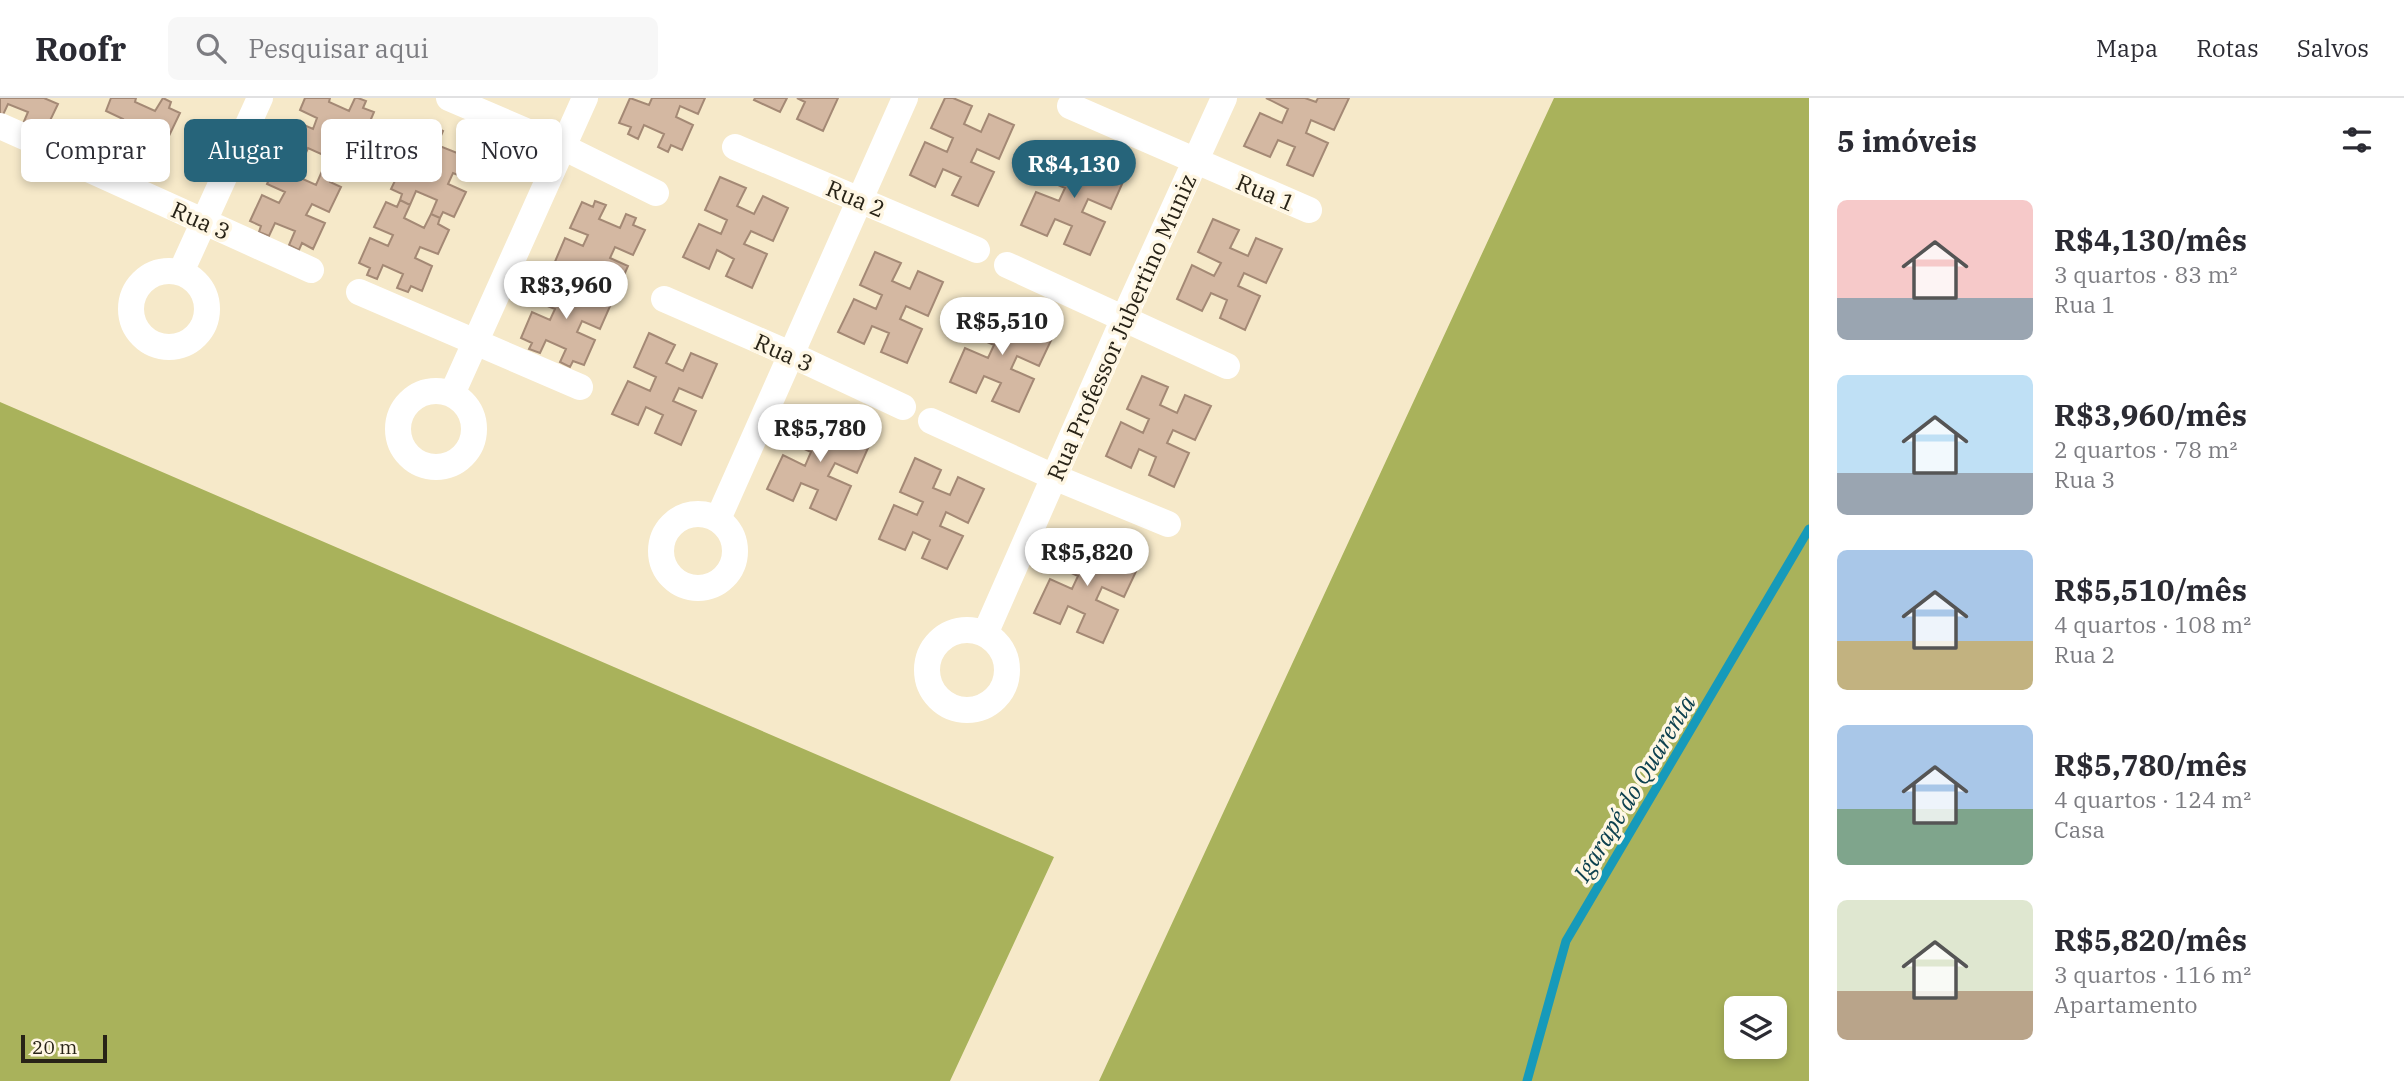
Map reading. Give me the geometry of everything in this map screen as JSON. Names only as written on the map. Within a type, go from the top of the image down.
[{"type":"street","points":[[181,272],[260,98]]},
{"type":"street","points":[[450,98],[563,147],[656,193]]},
{"type":"street","points":[[452,394],[584,98]]},
{"type":"street","points":[[718,519],[905,98]]},
{"type":"street","name":"Rua Professor Jubertino Muniz","points":[[985,634],[1224,98]]},
{"type":"street","name":"Rua 1","points":[[1070,106],[1309,210]]},
{"type":"street","points":[[0,126],[21,135]]},
{"type":"street","name":"Rua 2","points":[[735,147],[977,250]]},
{"type":"street","name":"Rua 3","points":[[117,182],[311,270]]},
{"type":"street","points":[[1007,265],[1227,366]]},
{"type":"street","points":[[359,292],[580,387]]},
{"type":"street","name":"Rua 3","points":[[664,299],[903,407]]},
{"type":"street","points":[[931,421],[1054,477],[1168,524]]},
{"type":"green space","points":[[1554,98],[1809,98],[1809,1081],[1099,1081]]},
{"type":"green space","points":[[0,402],[1054,857],[950,1081],[0,1081]]},
{"type":"building","points":[[0,98],[44,98],[58,104],[51,119],[25,119],[28,112],[8,104],[2,117]]},
{"type":"building","points":[[111,98],[136,98],[135,102],[155,111],[163,98],[171,102],[169,108],[180,113],[170,134],[170,119],[123,119],[106,111]]},
{"type":"building","points":[[305,98],[330,98],[329,102],[349,111],[355,98],[358,98],[366,101],[363,108],[374,112],[371,119],[321,119],[321,154],[308,148],[307,150],[307,126],[313,129],[317,118],[300,110]]},
{"type":"building","points":[[630,98],[649,105],[652,98],[705,98],[698,114],[680,106],[676,117],[693,125],[682,150],[671,145],[668,152],[658,147],[664,134],[644,125],[638,139],[628,134],[631,127],[619,123]]},
{"type":"building","points":[[787,98],[780,112],[754,100]]},
{"type":"building","points":[[797,98],[838,98],[823,131],[797,119],[805,102]]},
{"type":"building","points":[[945,98],[953,98],[972,106],[964,124],[981,132],[989,114],[1014,125],[999,159],[977,149],[971,162],[994,172],[978,206],[952,195],[961,177],[943,169],[935,187],[910,175],[925,142],[947,152],[953,138],[931,128]]},
{"type":"building","points":[[1266,98],[1305,98],[1316,102],[1318,98],[1349,98],[1334,130],[1311,120],[1306,133],[1328,143],[1313,176],[1287,165],[1295,147],[1278,140],[1270,157],[1244,146],[1260,113],[1282,123],[1288,109]]},
{"type":"building","points":[[1057,144],[1083,156],[1075,174],[1092,182],[1100,164],[1126,175],[1111,209],[1088,199],[1082,212],[1105,222],[1090,255],[1064,244],[1072,226],[1055,219],[1047,236],[1021,225],[1036,192],[1059,201],[1065,188],[1042,178]]},
{"type":"building","points":[[442,147],[456,153],[456,174],[453,173],[448,184],[466,192],[454,217],[443,212],[440,218],[431,214],[437,200],[416,191],[410,205],[400,200],[402,194],[391,189],[394,182],[442,182]]},
{"type":"building","points":[[321,173],[321,182],[330,182],[341,187],[329,212],[312,204],[306,215],[325,223],[313,249],[302,243],[299,250],[289,245],[295,231],[275,223],[269,236],[259,232],[261,226],[250,221],[262,195],[279,203],[285,192],[267,184],[307,181],[316,185]]},
{"type":"building","points":[[720,177],[746,188],[737,206],[754,214],[763,196],[788,208],[773,241],[751,231],[744,244],[767,254],[752,288],[726,276],[734,259],[717,250],[709,269],[683,257],[699,224],[721,234],[727,220],[705,210]]},
{"type":"building","points":[[400,200],[410,205],[404,218],[424,228],[431,214],[440,218],[438,224],[449,230],[438,254],[420,247],[415,258],[432,266],[422,291],[411,286],[408,292],[397,288],[403,274],[383,265],[377,279],[367,275],[370,268],[359,263],[370,238],[388,246],[393,235],[374,227],[386,202],[397,207]]},
{"type":"building","points":[[595,201],[606,205],[599,219],[620,228],[626,214],[636,218],[633,225],[645,230],[633,255],[615,247],[610,258],[628,266],[617,291],[606,287],[603,293],[593,288],[599,275],[579,266],[573,279],[562,275],[565,268],[554,264],[565,238],[583,246],[588,235],[570,228],[582,202],[593,207]]},
{"type":"building","points":[[1213,219],[1239,230],[1230,248],[1248,256],[1256,238],[1282,249],[1266,283],[1244,273],[1238,286],[1260,296],[1245,330],[1220,318],[1227,300],[1211,293],[1202,311],[1177,299],[1192,265],[1214,276],[1221,263],[1198,252]]},
{"type":"building","points":[[875,252],[901,263],[892,281],[910,289],[918,271],[943,282],[928,316],[906,306],[900,319],[922,329],[907,363],[881,352],[889,333],[872,326],[864,344],[838,332],[854,299],[876,309],[882,295],[860,285]]},
{"type":"building","points":[[562,275],[573,279],[566,293],[587,302],[593,288],[603,293],[600,299],[611,304],[600,329],[582,321],[577,332],[595,340],[584,365],[573,361],[570,367],[560,362],[566,349],[546,340],[540,353],[529,349],[532,343],[521,338],[532,312],[550,320],[555,309],[537,302],[549,276],[560,281]]},
{"type":"building","points":[[986,301],[1012,313],[1004,331],[1021,338],[1029,321],[1055,332],[1039,366],[1017,356],[1011,369],[1034,379],[1019,412],[992,401],[1001,383],[984,376],[976,393],[950,382],[965,348],[988,358],[994,345],[971,335]]},
{"type":"building","points":[[649,333],[675,345],[666,363],[683,371],[691,353],[717,364],[702,398],[679,388],[673,401],[696,411],[681,445],[655,433],[663,415],[646,407],[638,425],[612,414],[628,381],[650,391],[656,377],[634,367]]},
{"type":"building","points":[[1142,376],[1168,387],[1160,405],[1177,413],[1185,395],[1211,406],[1195,440],[1173,430],[1167,443],[1189,453],[1174,487],[1149,475],[1156,457],[1139,449],[1131,468],[1106,456],[1121,422],[1143,433],[1149,419],[1127,409]]},
{"type":"building","points":[[804,409],[830,420],[821,438],[838,446],[847,428],[872,439],[857,473],[835,463],[828,476],[851,486],[836,520],[810,508],[818,490],[801,483],[793,501],[767,489],[783,455],[805,466],[811,452],[789,442]]},
{"type":"building","points":[[915,458],[941,470],[933,488],[950,495],[958,477],[984,489],[968,523],[946,512],[940,526],[963,536],[947,569],[922,558],[930,540],[913,532],[905,550],[879,539],[894,505],[917,515],[923,502],[900,492]]},
{"type":"building","points":[[1071,532],[1097,544],[1088,562],[1106,569],[1114,552],[1140,563],[1124,597],[1102,587],[1096,600],[1118,610],[1103,643],[1077,632],[1085,614],[1068,606],[1060,624],[1034,613],[1050,579],[1072,589],[1078,576],[1056,566]]},
{"type":"waterway","name":"Igarapé do Quarenta","points":[[1527,1081],[1566,941],[1809,529]]}]
